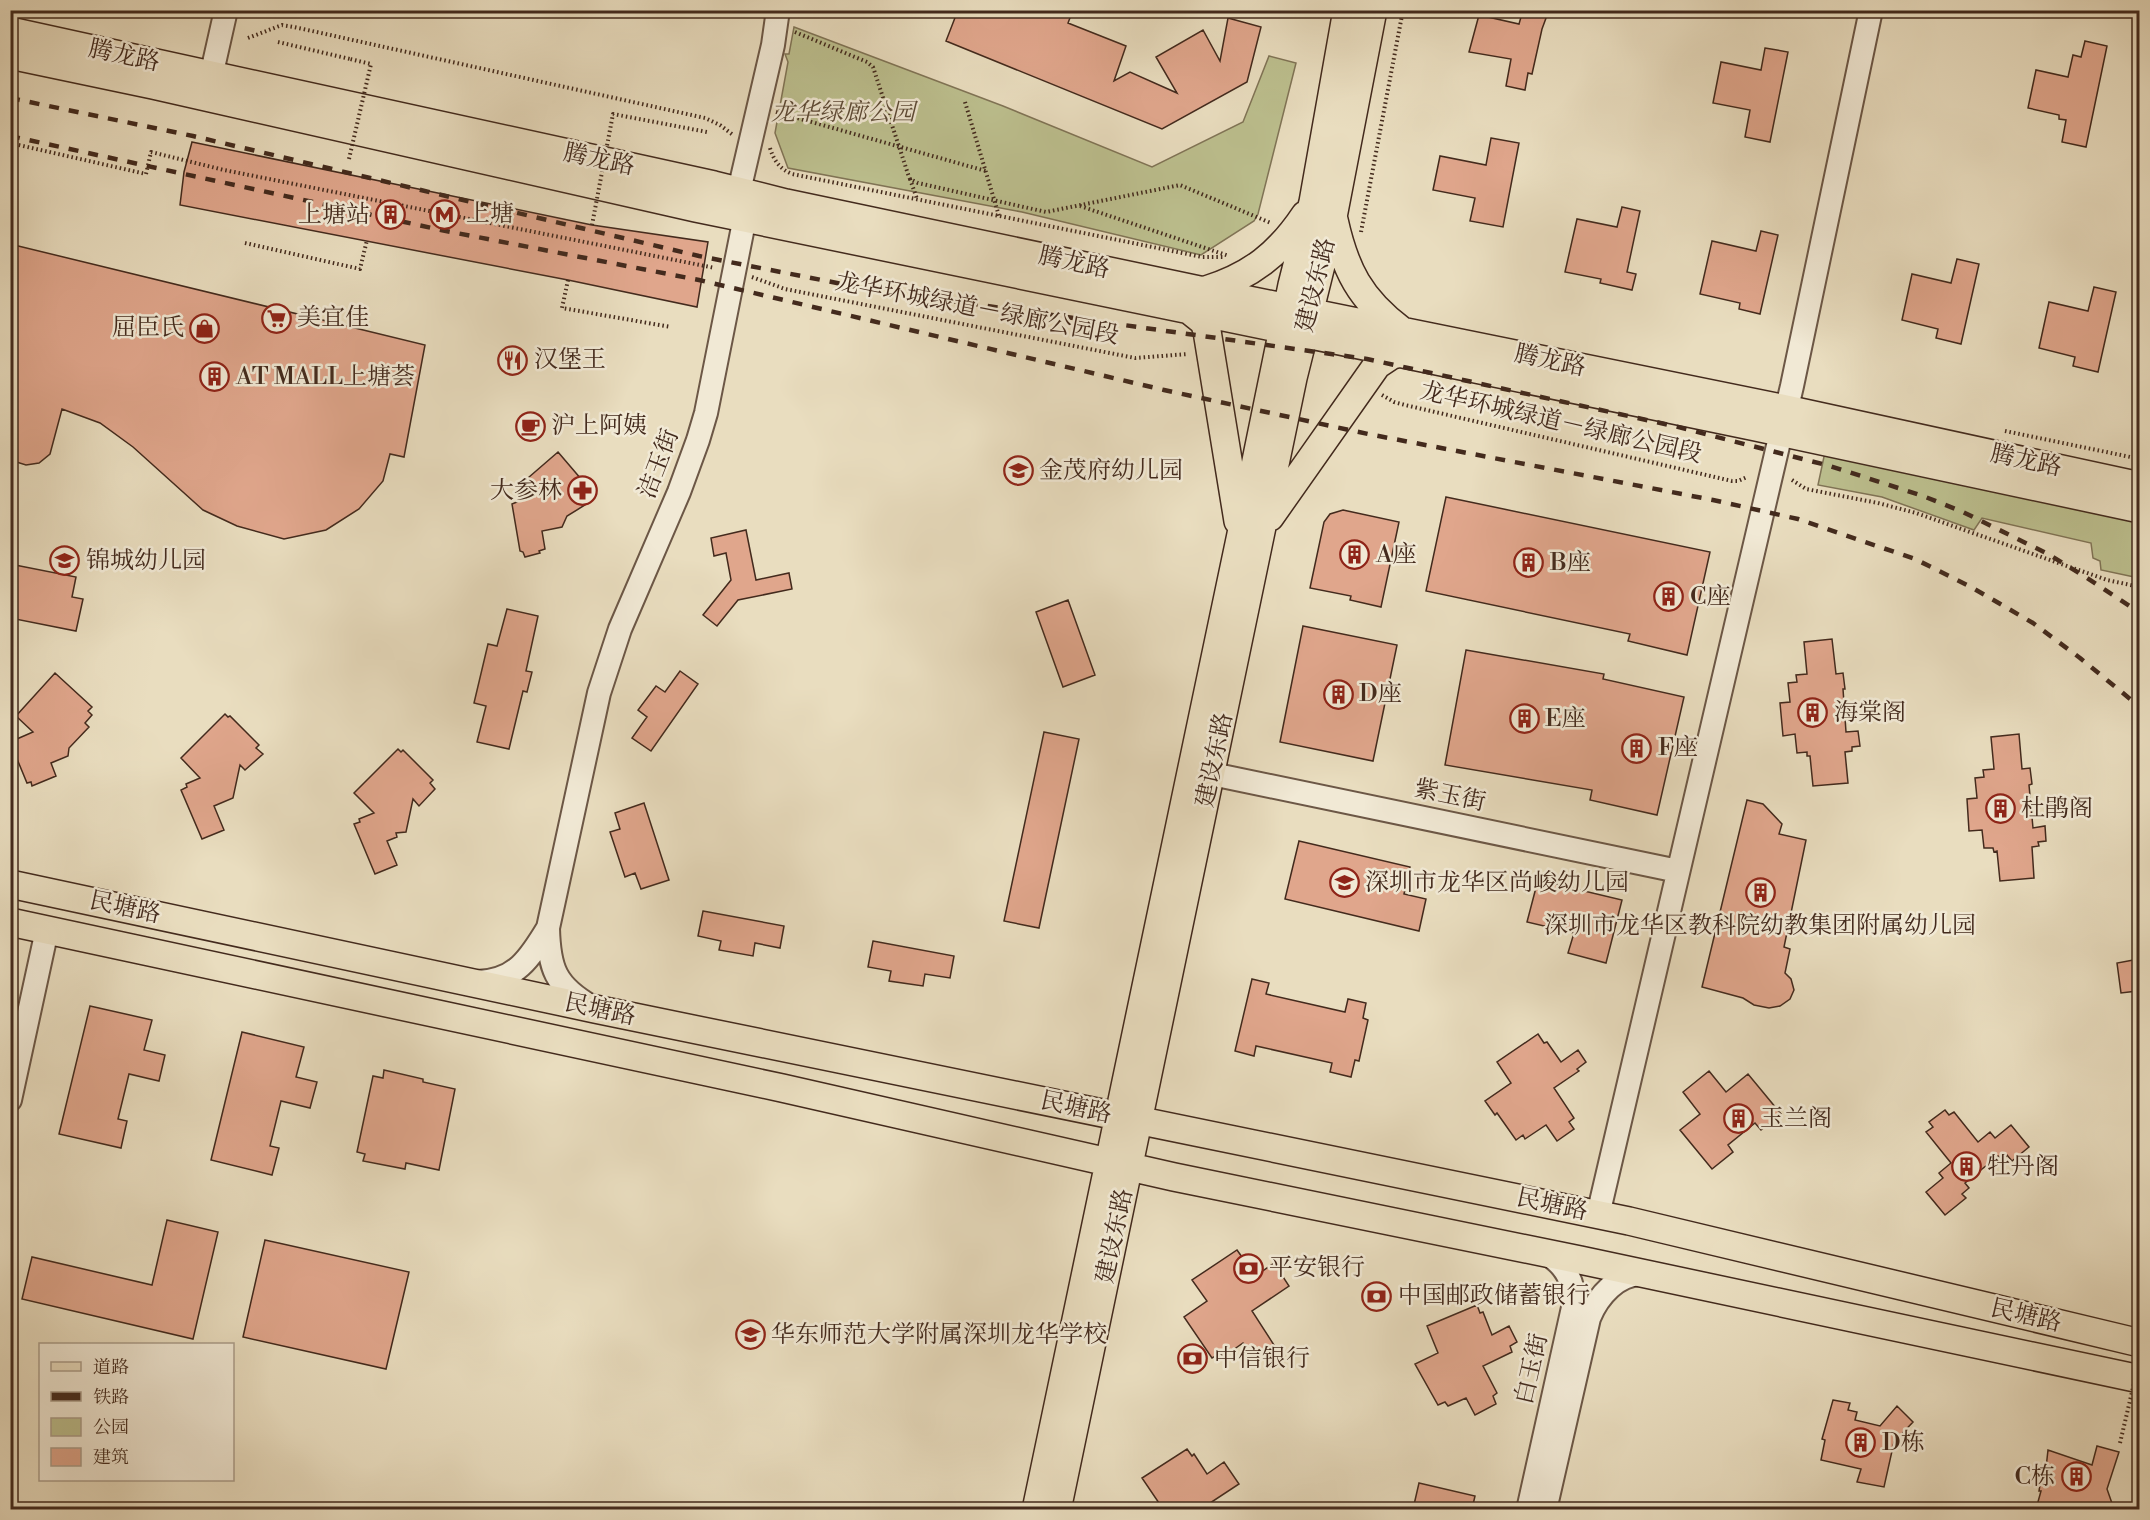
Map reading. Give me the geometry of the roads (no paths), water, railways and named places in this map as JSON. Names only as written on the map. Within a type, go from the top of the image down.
[{"type":"main road","name":"建设东路","points":[[1323,210],[1347,10]]},
{"type":"main road","name":"建设东路","points":[[1057,1509],[1120,1164],[1240,539],[1372,10]]},
{"type":"main road","name":"腾龙路","points":[[10,31],[209,86],[745,218],[1296,320],[1783,421],[2139,486]]},
{"type":"main road","name":"腾龙路","points":[[10,55],[209,86],[739,191],[1197,301]]},
{"type":"main road","points":[[10,71],[29,64],[44,62]]},
{"type":"main road","points":[[1240,539],[1207,331],[1197,301],[1238,279],[1264,261],[1323,210],[1351,274],[1363,294],[1389,320],[1402,342],[1392,356],[1377,365],[1264,525]]},
{"type":"main road","name":"建设东路","points":[[1129,1119],[1212,774],[1293,378],[1296,320]]},
{"type":"main road","name":"腾龙路","points":[[1783,421],[2139,509]]},
{"type":"main road","name":"民塘路","points":[[10,884],[595,1009],[1598,1215],[2139,1343]]},
{"type":"main road","name":"民塘路","points":[[10,922],[782,1088],[1120,1164],[2139,1379]]},
{"type":"main road","name":"建设东路","points":[[1036,1509],[1120,1164]]},
{"type":"street","points":[[209,86],[226,10]]},
{"type":"street","name":"洁玉街","points":[[548,928],[605,672],[620,629],[679,492],[706,412],[745,218],[739,191],[773,45],[778,10]]},
{"type":"street","points":[[1598,1215],[1783,421],[1871,10]]},
{"type":"street","name":"紫玉街","points":[[1212,774],[1678,871]]},
{"type":"street","points":[[473,982],[488,982],[510,974],[528,959],[548,928]]},
{"type":"street","points":[[548,928],[548,952],[551,965],[560,981],[569,992],[595,1009]]},
{"type":"street","points":[[10,1100],[47,930]]},
{"type":"street","name":"白玉街","points":[[1528,1509],[1574,1303],[1574,1292],[1566,1272],[1555,1259],[1543,1252]]},
{"type":"street","name":"白玉街","points":[[1545,1509],[1592,1309],[1602,1295],[1626,1276],[1643,1274]]},
{"type":"railway","points":[[10,98],[193,136],[699,256],[873,290],[1367,359],[1674,426],[1830,466],[1923,496],[1963,512],[2048,554],[2140,613]]},
{"type":"railway","points":[[10,136],[441,230],[699,280],[1164,390],[1368,434],[1713,500],[1798,519],[1915,559],[1971,587],[2033,623],[2140,707]]},
{"type":"place","name":"上塘","points":[[445,214]]},
{"type":"place","name":"上塘站","points":[[391,215]]},
{"type":"place","name":"美宜佳","points":[[276,318]]},
{"type":"place","name":"屈臣氏","points":[[205,328]]},
{"type":"place","name":"汉堡王","points":[[513,360]]},
{"type":"place","name":"AT MALL上塘荟","points":[[215,377]]},
{"type":"place","name":"沪上阿姨","points":[[530,426]]},
{"type":"place","name":"金茂府幼儿园","points":[[1018,471]]},
{"type":"place","name":"大参林","points":[[583,491]]},
{"type":"place","name":"A座","points":[[1355,555]]},
{"type":"place","name":"锦城幼儿园","points":[[65,561]]},
{"type":"place","name":"B座","points":[[1529,563]]},
{"type":"place","name":"C座","points":[[1669,597]]},
{"type":"place","name":"D座","points":[[1338,694]]},
{"type":"place","name":"海棠阁","points":[[1813,713]]},
{"type":"place","name":"E座","points":[[1524,719]]},
{"type":"place","name":"F座","points":[[1637,748]]},
{"type":"place","name":"杜鹃阁","points":[[2000,809]]},
{"type":"place","name":"深圳市龙华区尚峻幼儿园","points":[[1344,883]]},
{"type":"place","name":"深圳市龙华区教科院幼教集团附属幼儿园","points":[[1760,893]]},
{"type":"place","name":"玉兰阁","points":[[1739,1119]]},
{"type":"place","name":"牡丹阁","points":[[1966,1167]]},
{"type":"place","name":"平安银行","points":[[1248,1268]]},
{"type":"place","name":"中国邮政储蓄银行","points":[[1377,1296]]},
{"type":"place","name":"华东师范大学附属深圳龙华学校","points":[[750,1335]]},
{"type":"place","name":"中信银行","points":[[1193,1359]]},
{"type":"place","name":"D栋","points":[[1861,1443]]},
{"type":"place","name":"C栋","points":[[2076,1477]]},
{"type":"park label","name":"龙华绿廊公园","points":[[843,113]]}]
